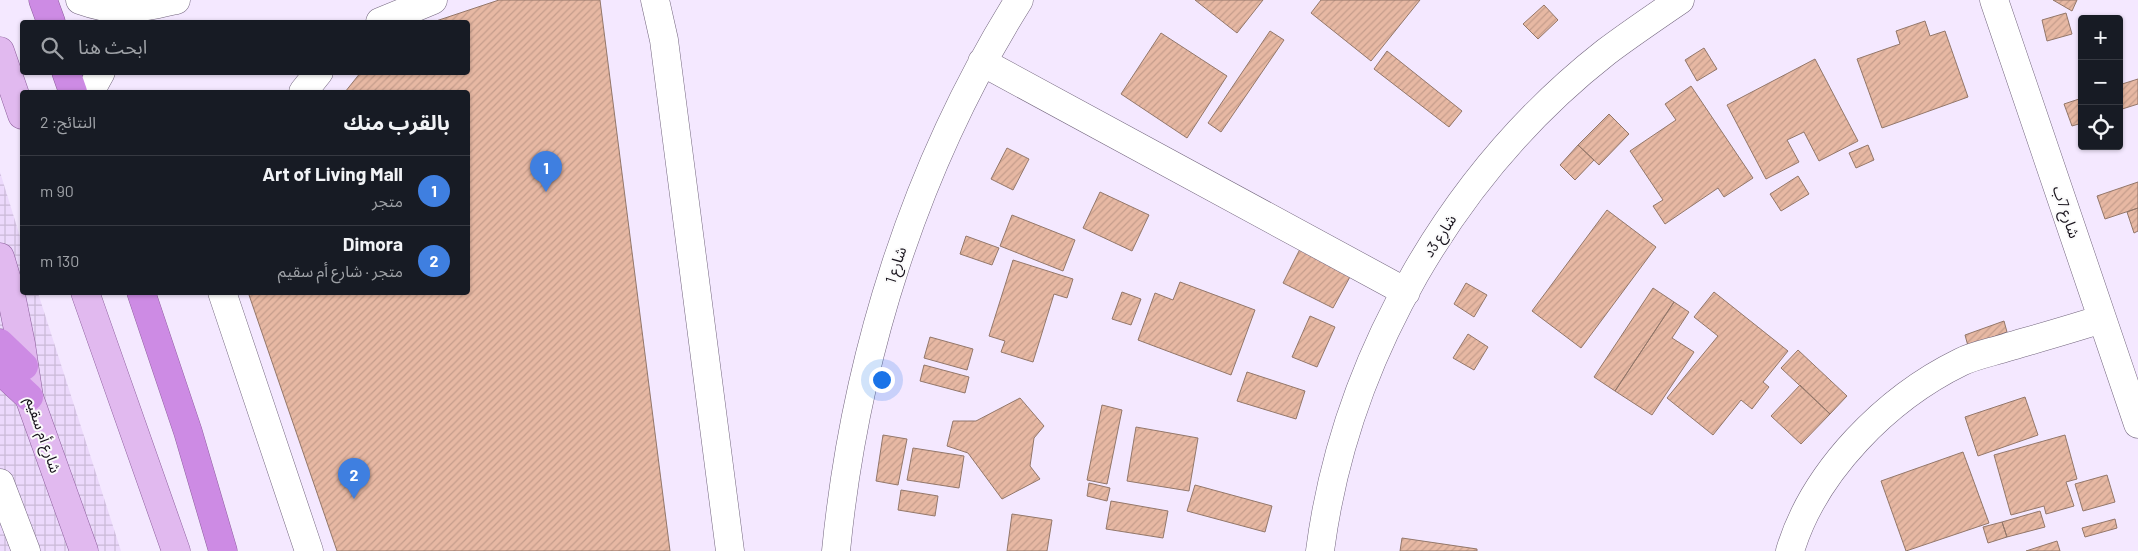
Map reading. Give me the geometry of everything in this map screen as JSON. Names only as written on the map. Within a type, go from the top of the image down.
[{"type":"highway","points":[[44,0],[49,20]]},
{"type":"highway","points":[[67,75],[72,90]]},
{"type":"highway","points":[[142,295],[188,432],[222,551]]},
{"type":"highway","points":[[0,343],[12,368]]},
{"type":"main road","points":[[0,51],[20,109]]},
{"type":"main road","name":"شارع أم سقيم","points":[[0,257],[10,290],[12,368],[29,397],[84,551]]},
{"type":"main road","points":[[86,295],[176,551]]},
{"type":"street","points":[[80,0],[114,9],[133,10],[176,0]]},
{"type":"street","points":[[156,20],[191,0]]},
{"type":"street","points":[[385,20],[433,0]]},
{"type":"street","points":[[655,0],[664,40],[730,551]]},
{"type":"street","name":"شارع 1","points":[[836,551],[850,446],[862,382],[879,318],[899,255],[952,122],[982,62],[1019,0]]},
{"type":"street","name":"شارع 3د","points":[[1320,551],[1330,494],[1356,401],[1374,356],[1406,292],[1443,230],[1471,191],[1534,118],[1606,52],[1680,0]]},
{"type":"street","name":"شارع 7ب","points":[[1994,0],[2138,424]]},
{"type":"street","points":[[982,62],[1406,292]]},
{"type":"street","points":[[91,90],[99,75]]},
{"type":"street","points":[[306,90],[317,75]]},
{"type":"street","points":[[223,295],[309,551]]},
{"type":"street","points":[[1790,551],[1809,507],[1828,476],[1874,422],[1902,399],[1931,378],[1963,361],[2102,319]]},
{"type":"street","points":[[0,483],[26,551]]},
{"type":"shaded area","points":[[0,172],[20,237],[20,295],[39,295],[121,551],[0,551]]},
{"type":"building","points":[[499,0],[600,0],[670,551],[337,551],[249,295],[470,295],[470,90],[347,90],[359,75],[470,75],[470,20],[439,20]]},
{"type":"building","points":[[1195,0],[1263,0],[1237,33]]},
{"type":"building","points":[[1321,0],[1420,0],[1371,61],[1311,13]]},
{"type":"building","points":[[2053,0],[2077,0],[2072,11]]},
{"type":"building","points":[[1544,5],[1558,20],[1538,39],[1523,24]]},
{"type":"building","points":[[2066,13],[2072,34],[2047,41],[2042,20]]},
{"type":"building","points":[[1925,21],[1930,36],[1945,31],[1968,97],[1882,128],[1857,59],[1900,44],[1896,31]]},
{"type":"building","points":[[1270,31],[1284,40],[1221,132],[1208,123]]},
{"type":"building","points":[[1161,33],[1227,76],[1187,138],[1121,94]]},
{"type":"building","points":[[1704,48],[1717,69],[1697,81],[1685,60]]},
{"type":"building","points":[[1387,51],[1462,111],[1449,127],[1374,69]]},
{"type":"building","points":[[1815,59],[1858,141],[1819,161],[1804,132],[1787,140],[1799,162],[1766,179],[1727,105]]},
{"type":"building","points":[[2138,79],[2138,104],[2123,109],[2123,84]]},
{"type":"building","points":[[1691,86],[1753,178],[1724,197],[1718,188],[1665,224],[1653,206],[1663,200],[1630,151],[1676,120],[1665,104]]},
{"type":"building","points":[[2078,99],[2078,124],[2072,126],[2064,104]]},
{"type":"building","points":[[1609,114],[1629,134],[1599,165],[1578,145]]},
{"type":"building","points":[[1578,145],[1594,160],[1575,180],[1560,165]]},
{"type":"building","points":[[1868,145],[1874,160],[1856,168],[1849,153]]},
{"type":"building","points":[[1007,148],[1029,159],[1013,190],[991,179]]},
{"type":"building","points":[[1798,176],[1809,194],[1781,211],[1770,194]]},
{"type":"building","points":[[2138,182],[2138,208],[2105,219],[2097,196]]},
{"type":"building","points":[[1100,192],[1149,215],[1132,251],[1083,228]]},
{"type":"building","points":[[2138,208],[2138,231],[2134,233],[2127,212]]},
{"type":"building","points":[[1607,210],[1656,247],[1581,348],[1532,311]]},
{"type":"building","points":[[1012,215],[1075,240],[1063,271],[1000,246]]},
{"type":"building","points":[[966,236],[999,248],[992,265],[960,254]]},
{"type":"building","points":[[1300,249],[1351,275],[1333,308],[1283,283]]},
{"type":"building","points":[[1013,260],[1073,279],[1067,298],[1054,294],[1033,362],[1001,352],[1005,341],[989,336]]},
{"type":"building","points":[[1180,282],[1255,310],[1231,375],[1138,340],[1155,293],[1173,300]]},
{"type":"building","points":[[1466,283],[1487,295],[1474,317],[1454,304]]},
{"type":"building","points":[[1653,288],[1674,302],[1615,391],[1594,377]]},
{"type":"building","points":[[1122,292],[1141,299],[1131,325],[1112,319]]},
{"type":"building","points":[[1714,292],[1788,351],[1763,382],[1769,387],[1752,409],[1741,400],[1713,435],[1667,398],[1718,336],[1694,317]]},
{"type":"building","points":[[1674,302],[1689,312],[1672,338],[1694,352],[1652,415],[1615,391]]},
{"type":"building","points":[[1310,316],[1335,327],[1317,367],[1292,357]]},
{"type":"building","points":[[2004,321],[2007,332],[1968,346],[1965,335]]},
{"type":"building","points":[[1468,334],[1488,347],[1474,370],[1453,358]]},
{"type":"building","points":[[930,337],[973,349],[967,370],[924,358]]},
{"type":"building","points":[[1798,350],[1847,396],[1830,414],[1781,368]]},
{"type":"building","points":[[924,365],[969,377],[965,393],[920,381]]},
{"type":"building","points":[[1247,372],[1305,391],[1296,419],[1237,401]]},
{"type":"building","points":[[1800,385],[1830,414],[1801,444],[1771,416]]},
{"type":"building","points":[[2025,397],[2038,435],[1978,456],[1965,417]]},
{"type":"building","points":[[1020,398],[1044,426],[1034,438],[1030,466],[1040,479],[1002,499],[968,453],[947,446],[953,421],[976,421]]},
{"type":"building","points":[[1102,405],[1122,410],[1107,484],[1087,480]]},
{"type":"building","points":[[1136,427],[1198,438],[1189,491],[1127,481]]},
{"type":"building","points":[[883,435],[907,439],[898,485],[876,481]]},
{"type":"building","points":[[2065,435],[2077,479],[2066,482],[2074,506],[2046,514],[2044,506],[2011,515],[1994,455]]},
{"type":"building","points":[[913,448],[964,456],[959,488],[907,480]]},
{"type":"building","points":[[1963,452],[1989,523],[1906,551],[1881,481]]},
{"type":"building","points":[[2107,475],[2115,502],[2083,511],[2075,484]]},
{"type":"building","points":[[1089,483],[1110,488],[1107,501],[1087,496]]},
{"type":"building","points":[[1195,485],[1272,506],[1265,532],[1187,511]]},
{"type":"building","points":[[901,490],[938,496],[935,516],[898,510]]},
{"type":"building","points":[[1111,501],[1168,511],[1163,538],[1106,529]]},
{"type":"building","points":[[2040,511],[2045,527],[2007,537],[2002,522]]},
{"type":"building","points":[[1012,514],[1052,520],[1047,551],[1007,551]]},
{"type":"building","points":[[2115,519],[2117,528],[2085,537],[2082,528]]},
{"type":"building","points":[[2002,522],[2007,537],[1988,543],[1983,527]]},
{"type":"building","points":[[1402,538],[1477,549],[1477,551],[1400,551]]},
{"type":"building","points":[[2057,541],[2060,551],[2026,551]]},
{"type":"place","name":"Art of Living Mall","points":[[546,192]]},
{"type":"place","name":"Dimora","points":[[354,499]]}]
